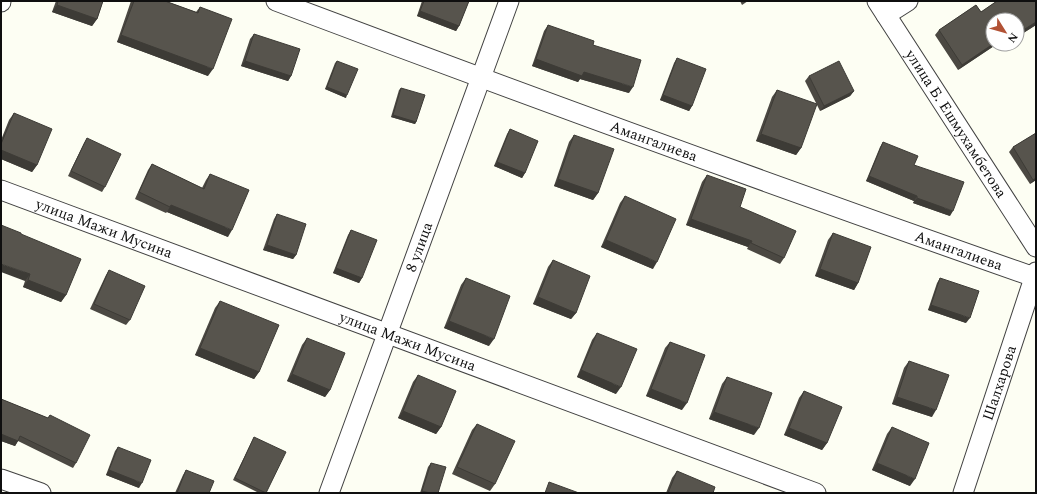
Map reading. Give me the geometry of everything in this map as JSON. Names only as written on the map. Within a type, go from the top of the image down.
[{"type":"street","name":"Амангалиева","points":[[276,1],[780,188],[1035,275]]},
{"type":"street","name":"8 улица","points":[[329,493],[509,1]]},
{"type":"street","points":[[882,8],[908,1]]},
{"type":"street","name":"улица Б. Ешмухамбетова","points":[[882,8],[1036,247]]},
{"type":"street","name":"улица Мажи Мусина","points":[[1,190],[816,493]]},
{"type":"street","name":"Шалхарова","points":[[963,493],[1035,275]]},
{"type":"street","points":[[1,479],[40,493]]},
{"type":"building","points":[[58,1],[103,1],[97,19],[57,5]]},
{"type":"building","points":[[134,1],[165,1],[198,13],[200,7],[232,19],[213,69],[121,35]]},
{"type":"building","points":[[424,1],[469,1],[459,26],[420,11]]},
{"type":"building","points":[[997,1],[1036,1],[1036,22],[1025,29],[1025,12],[985,12],[985,49],[962,65],[939,30],[976,5],[981,12]]},
{"type":"building","points":[[548,25],[594,41],[593,45],[641,60],[633,87],[584,72],[582,76],[536,59]]},
{"type":"building","points":[[254,34],[300,49],[291,76],[245,61]]},
{"type":"building","points":[[677,58],[706,69],[692,106],[663,95]]},
{"type":"building","points":[[337,61],[358,69],[347,95],[327,87]]},
{"type":"building","points":[[839,61],[854,91],[824,106],[809,76]]},
{"type":"building","points":[[401,88],[425,95],[416,122],[393,115]]},
{"type":"building","points":[[777,90],[817,104],[801,148],[761,134]]},
{"type":"building","points":[[14,113],[52,129],[37,165],[1,150],[1,144]]},
{"type":"building","points":[[510,129],[538,141],[525,173],[497,162]]},
{"type":"building","points":[[1036,133],[1036,178],[1033,180],[1013,147]]},
{"type":"building","points":[[574,135],[614,149],[598,193],[558,179]]},
{"type":"building","points":[[87,138],[121,154],[105,187],[71,171]]},
{"type":"building","points":[[883,142],[918,156],[914,165],[964,182],[953,211],[917,198],[917,196],[869,176]]},
{"type":"building","points":[[152,164],[204,189],[210,174],[249,190],[232,230],[171,205],[170,207],[139,192]]},
{"type":"building","points":[[707,175],[746,189],[740,207],[796,231],[784,258],[751,243],[752,241],[691,219]]},
{"type":"building","points":[[625,196],[676,219],[657,262],[606,240]]},
{"type":"building","points":[[277,214],[306,224],[296,255],[267,245]]},
{"type":"building","points":[[1,225],[81,259],[66,295],[28,280],[30,274],[1,264]]},
{"type":"building","points":[[351,230],[377,240],[362,278],[336,268]]},
{"type":"building","points":[[833,233],[871,247],[858,283],[820,269]]},
{"type":"building","points":[[553,260],[590,276],[576,313],[538,297]]},
{"type":"building","points":[[109,270],[145,286],[130,320],[94,304]]},
{"type":"building","points":[[466,278],[510,296],[494,339],[449,321]]},
{"type":"building","points":[[940,278],[979,291],[970,318],[931,305]]},
{"type":"building","points":[[220,301],[279,325],[259,372],[200,348]]},
{"type":"building","points":[[597,333],[637,349],[621,387],[581,370]]},
{"type":"building","points":[[307,338],[345,353],[330,390],[292,374]]},
{"type":"building","points":[[670,342],[705,355],[687,403],[651,389]]},
{"type":"building","points":[[909,361],[949,375],[936,410],[897,397]]},
{"type":"building","points":[[418,375],[456,391],[441,427],[403,411]]},
{"type":"building","points":[[727,377],[772,393],[759,428],[714,412]]},
{"type":"building","points":[[804,391],[842,407],[827,443],[789,428]]},
{"type":"building","points":[[1,399],[48,418],[50,415],[90,435],[76,463],[20,436],[18,441],[1,434]]},
{"type":"building","points":[[477,424],[515,441],[495,484],[457,467]]},
{"type":"building","points":[[892,427],[929,443],[915,479],[877,463]]},
{"type":"building","points":[[254,437],[286,452],[266,493],[235,478]]},
{"type":"building","points":[[118,447],[151,460],[142,483],[109,470]]},
{"type":"building","points":[[431,463],[446,467],[438,493],[422,491]]},
{"type":"building","points":[[186,470],[214,481],[209,493],[177,493]]},
{"type":"building","points":[[677,471],[715,487],[713,493],[668,493]]},
{"type":"building","points":[[549,482],[579,493],[545,493]]}]
